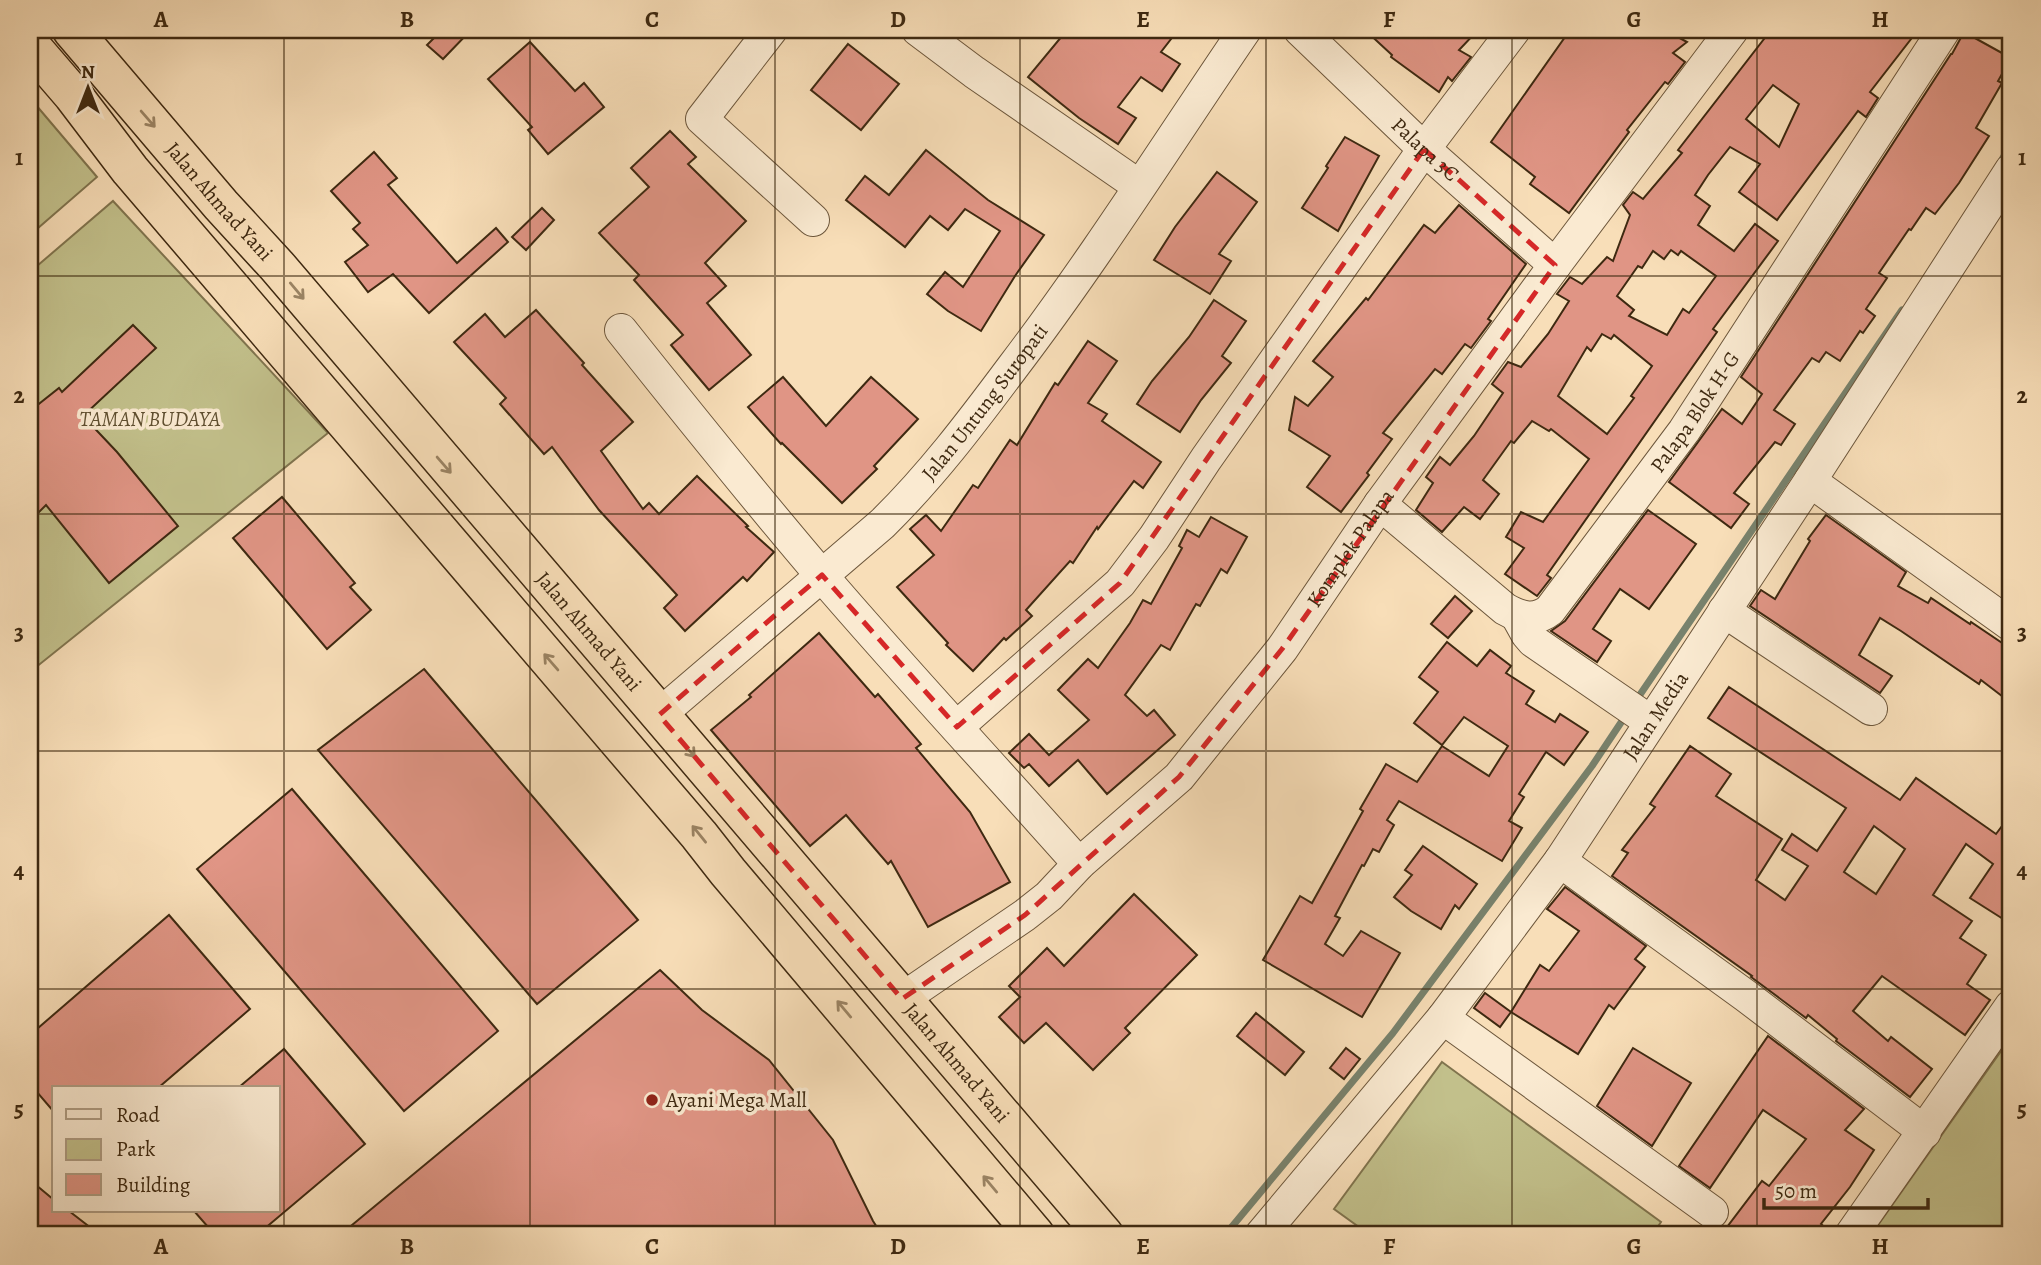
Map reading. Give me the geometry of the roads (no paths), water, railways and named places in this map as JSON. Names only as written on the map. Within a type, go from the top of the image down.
[{"type":"highway","name":"Jalan Ahmad Yani","points":[[72,30],[1104,1235]]},
{"type":"highway","points":[[30,45],[73,95],[130,170],[699,835],[1035,1235]]},
{"type":"street","points":[[771,30],[702,119],[813,220]]},
{"type":"street","points":[[918,30],[1139,186]]},
{"type":"street","name":"Jalan Untung Suropati","points":[[659,715],[913,494],[952,448],[1057,309],[1245,30]]},
{"type":"street","name":"Palapa 3C","points":[[1300,30],[1424,149],[1555,265]]},
{"type":"street","points":[[957,727],[1121,583],[1424,149],[1514,30]]},
{"type":"street","name":"Komplek Palapa","points":[[902,999],[1049,896],[1079,864],[1179,777],[1282,649],[1380,505],[1555,265],[1732,30]]},
{"type":"street","name":"Palapa Blok H-G","points":[[1517,616],[1536,618],[1550,610],[1684,431],[1944,30]]},
{"type":"street","name":"Jalan Media","points":[[1261,1235],[1443,1018],[1560,860],[2011,170]]},
{"type":"street","points":[[621,330],[822,575],[1079,864]]},
{"type":"street","points":[[1810,481],[2011,625]]},
{"type":"street","points":[[1380,505],[1517,616],[1534,641],[1651,722]]},
{"type":"street","points":[[1724,611],[1871,709]]},
{"type":"street","points":[[1560,860],[1925,1132]]},
{"type":"street","points":[[1851,1235],[2011,1006]]},
{"type":"street","points":[[1443,1018],[1712,1212]]},
{"type":"waterway","points":[[2000,163],[2011,144]]},
{"type":"waterway","points":[[1635,702],[1902,310]]},
{"type":"waterway","points":[[1225,1235],[1393,1033],[1592,766],[1626,715]]},
{"type":"place","name":"Ayani Mega Mall","points":[[652,1100]]},
{"type":"park label","name":"TAMAN BUDAYA","points":[[150,419]]}]
